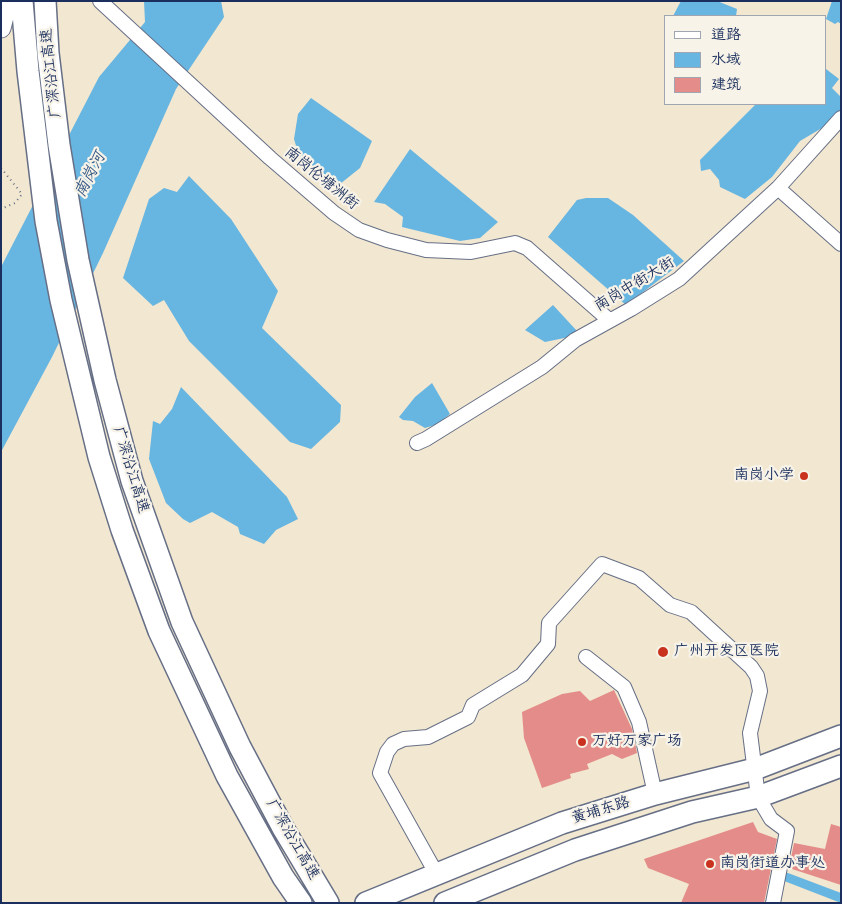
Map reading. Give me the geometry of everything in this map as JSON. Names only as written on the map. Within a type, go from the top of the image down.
[{"type":"highway","name":"广深沿江高速","points":[[22,1],[28,71],[46,221],[61,300],[99,457],[122,530],[159,631],[227,776],[283,878],[301,903]]},
{"type":"highway","name":"广深沿江高速","points":[[45,1],[48,53],[78,260],[105,380],[132,480],[186,631],[240,747],[283,828],[328,903]]},
{"type":"highway","name":"黄埔东路","points":[[366,903],[562,823],[655,794],[755,769],[841,736]]},
{"type":"highway","name":"黄埔东路","points":[[445,903],[575,850],[692,812],[758,797],[841,766]]},
{"type":"main road","points":[[1,28],[8,1]]},
{"type":"street","name":"南岗伦塘洲街","points":[[100,1],[270,158],[334,213],[359,230],[387,240],[426,250],[471,252],[515,243],[527,248],[609,320]]},
{"type":"street","name":"南岗中街大街","points":[[417,442],[426,440],[542,367],[576,340],[679,279],[778,188],[841,118]]},
{"type":"street","points":[[778,188],[841,244]]},
{"type":"street","points":[[436,874],[380,773],[387,752],[393,744],[404,739],[428,737],[468,717],[473,705],[522,675],[548,644],[549,623],[602,564],[639,578],[670,605],[691,612],[751,667],[756,676],[760,691],[750,733],[758,797],[771,819],[787,830],[773,903]]},
{"type":"street","points":[[586,657],[624,687],[639,722],[655,794]]},
{"type":"path","points":[[1,168],[22,194],[16,203],[1,209]]},
{"type":"water","name":"南岗河","points":[[144,1],[221,1],[224,17],[176,89],[103,253],[52,357],[1,452],[1,267],[99,77],[145,22]]},
{"type":"water","points":[[681,1],[717,1],[737,9],[736,15],[674,15]]},
{"type":"water","points":[[832,1],[841,1],[841,24],[838,22],[835,24],[827,20]]},
{"type":"water","points":[[827,70],[839,79],[832,88],[841,97],[841,113],[827,125],[800,141],[772,177],[745,199],[720,187],[719,180],[710,169],[701,171],[700,160],[755,105],[827,105]]},
{"type":"water","points":[[311,98],[372,141],[360,168],[340,184],[300,159],[294,139],[298,114]]},
{"type":"water","points":[[410,149],[498,222],[480,238],[460,241],[402,227],[403,217],[385,204],[374,202]]},
{"type":"water","points":[[189,176],[231,219],[278,291],[262,328],[341,405],[340,422],[311,449],[290,442],[189,341],[164,300],[153,306],[123,278],[149,199],[164,188],[177,192]]},
{"type":"water","points":[[608,198],[633,215],[684,261],[626,305],[548,237],[577,200]]},
{"type":"water","points":[[553,305],[577,331],[569,337],[545,342],[525,330]]},
{"type":"water","points":[[432,383],[450,414],[438,424],[425,428],[413,421],[403,420],[399,417],[415,397]]},
{"type":"water","points":[[181,387],[287,497],[298,519],[276,530],[264,544],[240,534],[238,527],[212,512],[190,523],[166,503],[149,459],[153,421],[160,424],[172,409]]},
{"type":"water","points":[[780,870],[841,893],[841,903],[779,879]]},
{"type":"building","name":"万好万家广场","points":[[614,690],[632,729],[637,753],[622,759],[612,754],[587,764],[589,769],[570,774],[571,778],[542,788],[524,738],[522,712],[562,694],[580,691],[590,701]]},
{"type":"building","name":"南岗街道办事处","points":[[753,822],[758,832],[777,839],[764,903],[681,903],[689,884],[648,868],[644,859]]},
{"type":"building","points":[[831,824],[841,827],[841,885],[789,868],[794,843],[825,849]]},
{"type":"place","name":"南岗小学","points":[[804,476]]},
{"type":"place","name":"广州开发区医院","points":[[663,652]]},
{"type":"place","name":"万好万家广场","points":[[582,742]]},
{"type":"place","name":"南岗街道办事处","points":[[710,864]]}]
